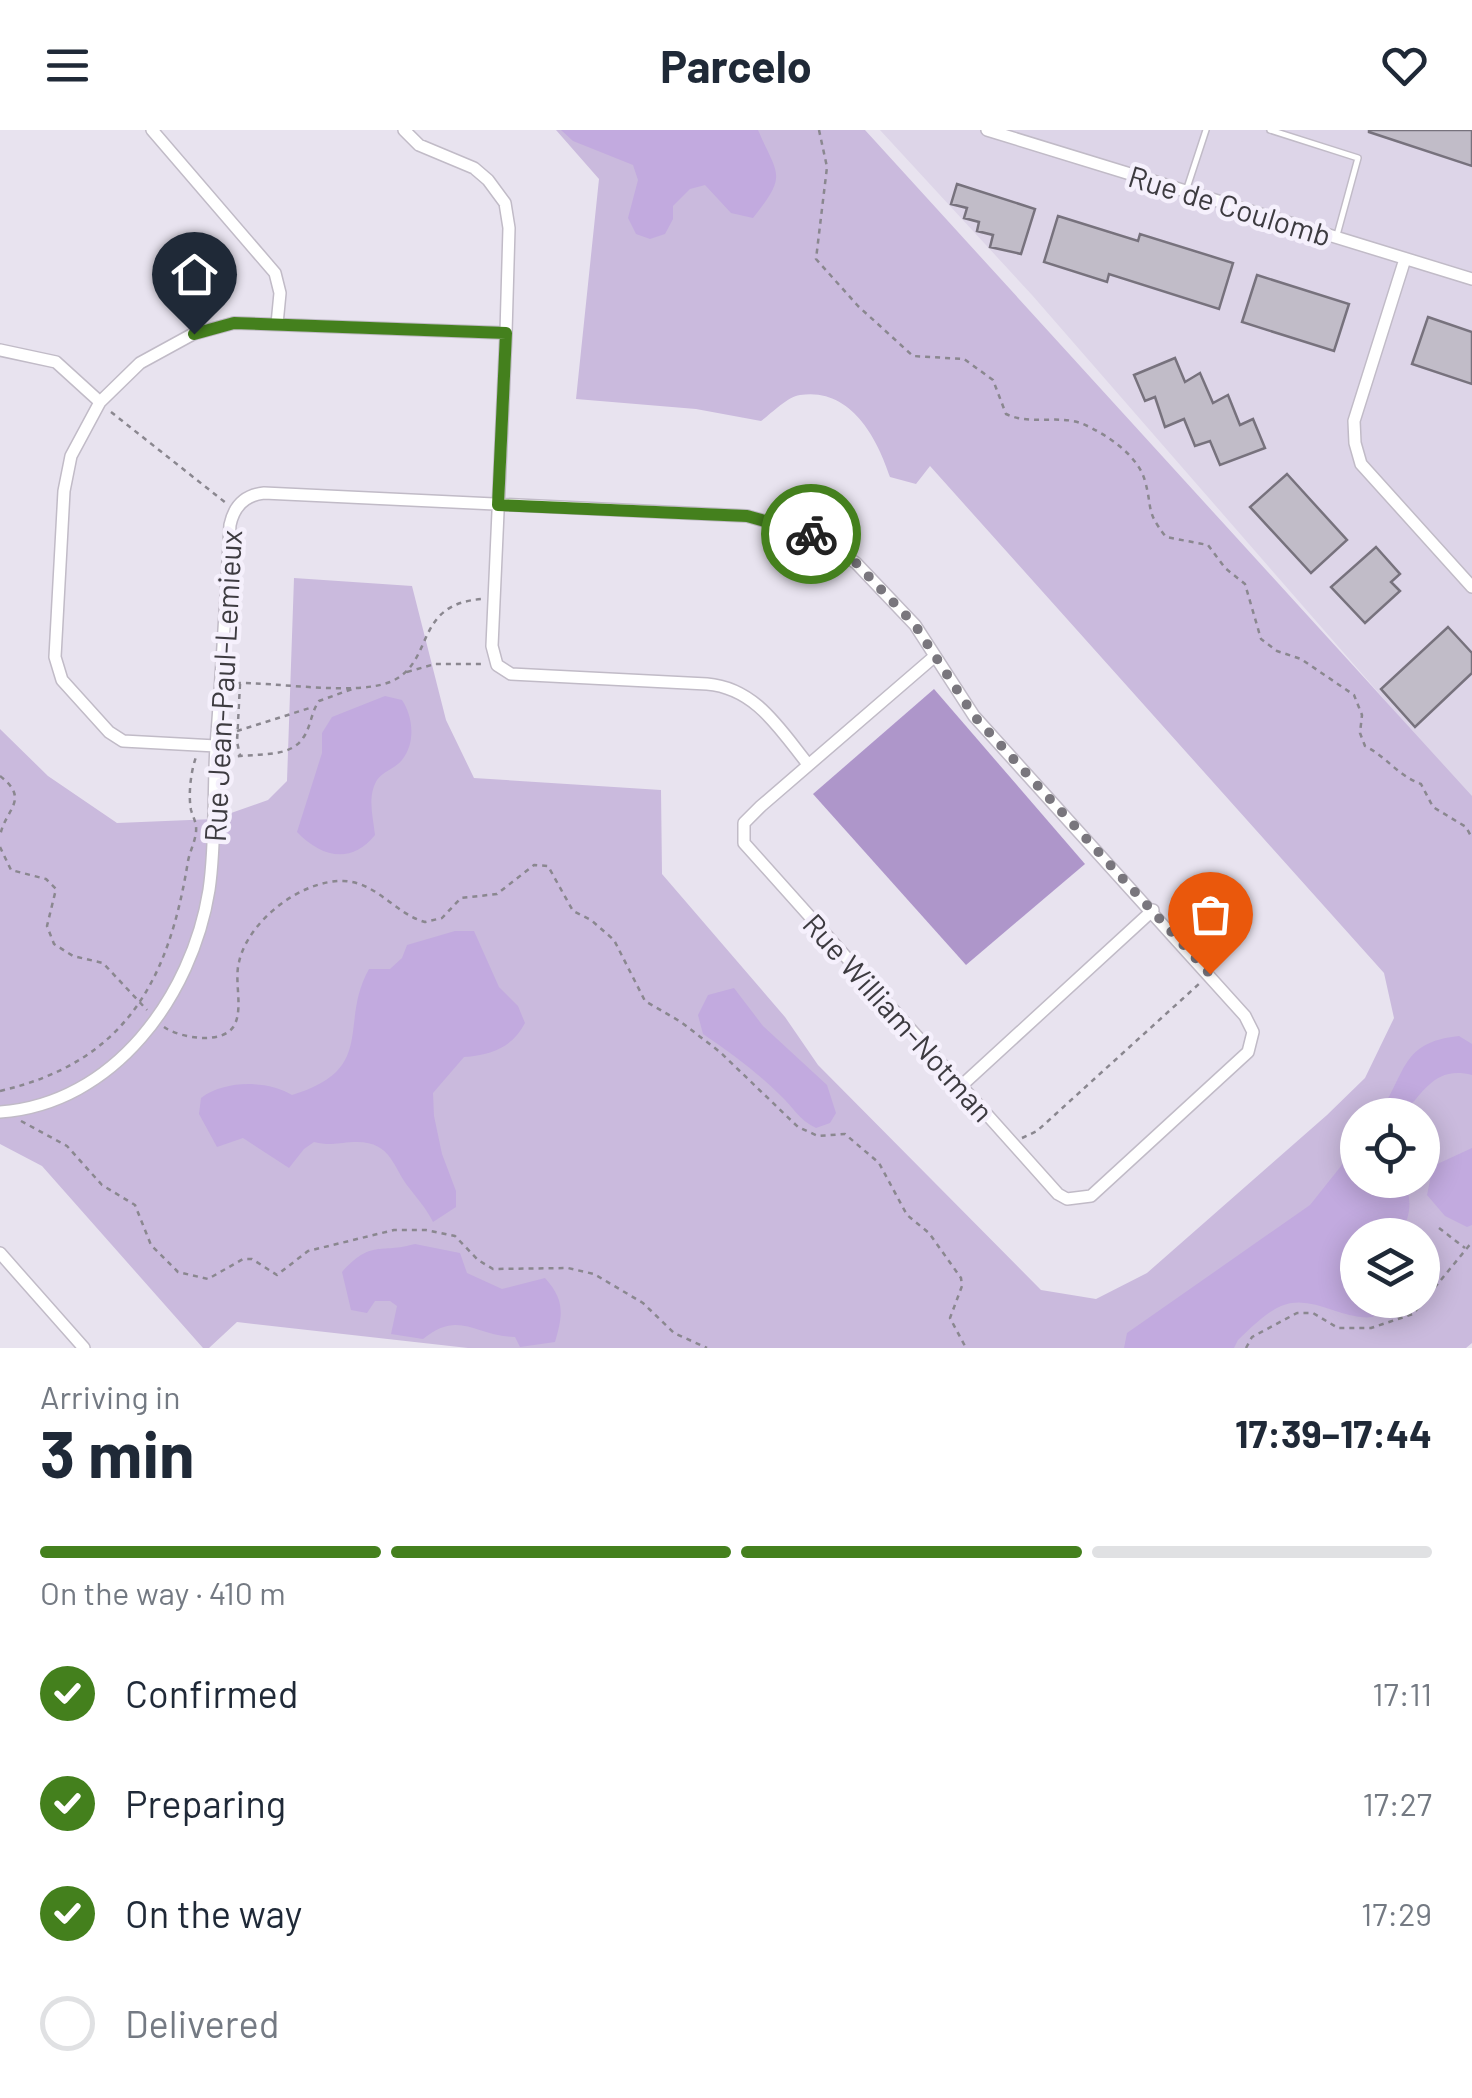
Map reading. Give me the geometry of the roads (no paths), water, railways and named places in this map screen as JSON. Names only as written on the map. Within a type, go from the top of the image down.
[{"type":"street","points":[[152,130],[275,273],[280,293],[277,324]]},
{"type":"street","points":[[404,130],[420,145],[474,168],[505,203],[509,228],[493,598],[494,659],[511,674],[707,684],[736,689],[760,706],[807,763]]},
{"type":"street","name":"Rue de Coulomb","points":[[988,130],[1472,280]]},
{"type":"street","points":[[1405,259],[1354,422],[1354,442],[1361,464],[1472,587]]},
{"type":"street","points":[[216,746],[123,741],[109,732],[58,674],[54,657],[64,491],[79,437],[100,402],[121,378],[164,348],[234,323],[506,333]]},
{"type":"street","points":[[0,350],[56,362],[100,402]]},
{"type":"street","name":"Rue Jean-Paul-Lemieux","points":[[6,1111],[63,1096],[115,1064],[148,1031],[173,995],[194,946],[209,889],[230,525],[236,507],[247,497],[264,494],[747,516],[798,528],[830,544],[856,563],[915,625],[974,716],[1154,910],[1246,1016],[1253,1032]]},
{"type":"street","name":"Rue William-Notman","points":[[935,656],[807,763],[744,823],[744,843],[1014,1147],[1067,1200],[1090,1196],[1248,1052],[1253,1032]]},
{"type":"street","points":[[960,1087],[1154,910]]},
{"type":"street","points":[[0,1253],[84,1348]]},
{"type":"lane","points":[[1186,191],[1206,130]]},
{"type":"lane","points":[[1270,130],[1358,158],[1336,238]]}]
